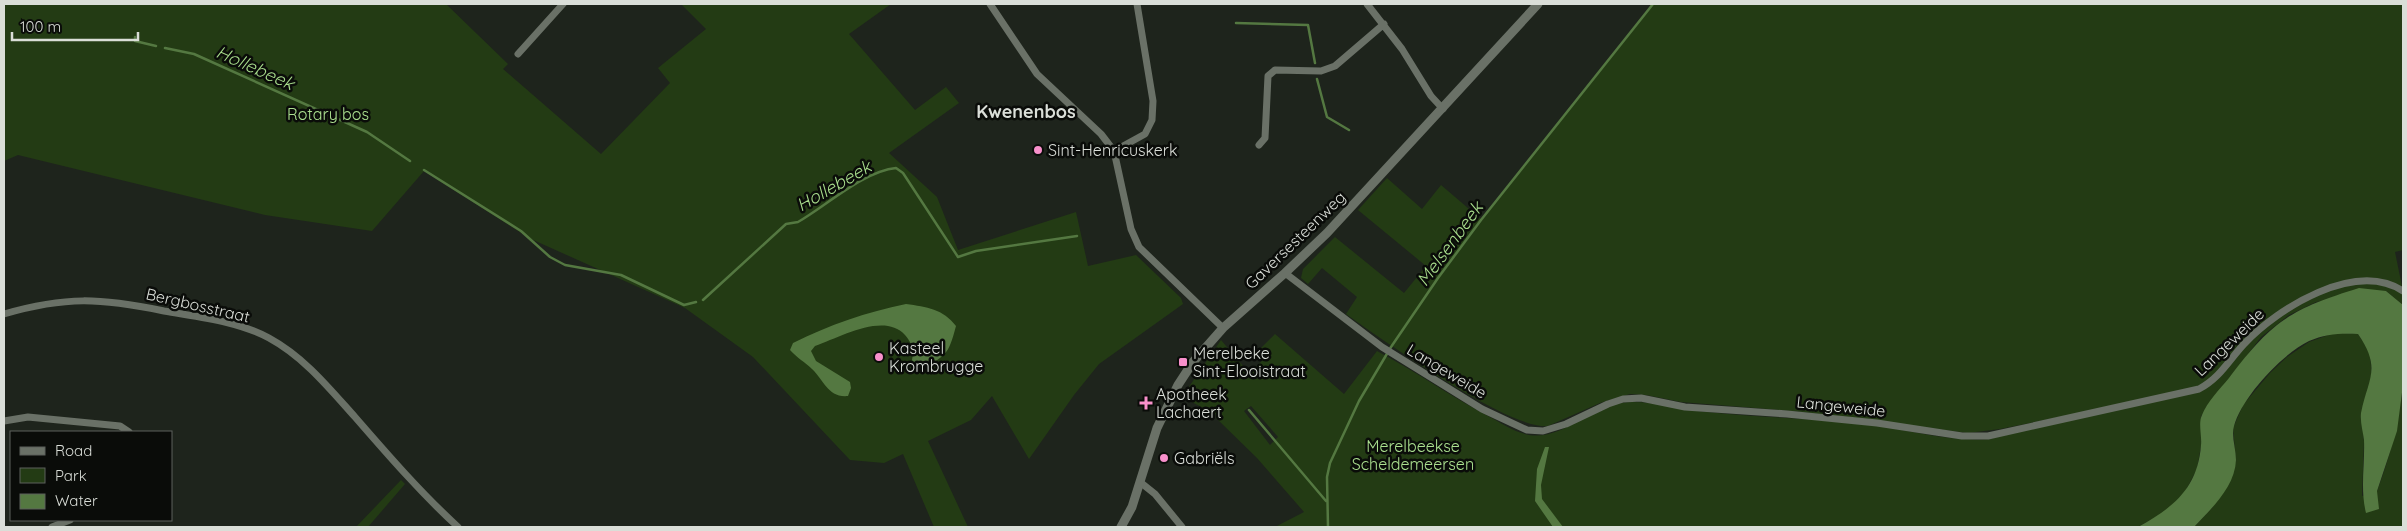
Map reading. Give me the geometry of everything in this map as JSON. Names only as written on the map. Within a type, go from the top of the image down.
[{"type":"street","points":[[518,54],[563,4]]},
{"type":"street","points":[[990,4],[1038,74],[1101,134],[1114,151],[1131,229],[1139,247],[1223,328]]},
{"type":"street","points":[[1114,151],[1145,134],[1152,120],[1153,101],[1137,4]]},
{"type":"street","points":[[1367,4],[1384,24],[1431,96],[1443,109]]},
{"type":"street","name":"Gaversesteenweg","points":[[1121,527],[1132,507],[1157,428],[1178,385],[1198,355],[1223,328],[1327,233],[1538,4]]},
{"type":"street","points":[[1259,145],[1265,138],[1268,76],[1270,72],[1275,70],[1321,71],[1328,69],[1335,66],[1384,24]]},
{"type":"street","name":"Langeweide","points":[[1285,273],[1384,349],[1482,409],[1517,426],[1534,431],[1543,431],[1566,424],[1624,399],[1641,398],[1685,407],[1877,422],[1962,436],[1988,436],[2199,389],[2215,378],[2244,344],[2272,318],[2303,300],[2338,286],[2358,281],[2380,282],[2403,291]]},
{"type":"street","name":"Bergbosstraat","points":[[4,314],[34,305],[61,301],[110,301],[239,326],[267,337],[302,360],[430,501],[458,527]]},
{"type":"street","points":[[4,420],[28,417],[120,426],[128,431]]},
{"type":"street","points":[[1140,482],[1155,494],[1182,527]]},
{"type":"street","points":[[52,527],[67,521]]},
{"type":"green space","name":"Rotary bos","points":[[4,4],[446,4],[508,64],[503,69],[601,154],[670,83],[658,68],[706,29],[681,4],[891,4],[849,34],[915,110],[946,87],[959,103],[889,153],[937,197],[958,250],[1076,212],[1088,266],[1136,255],[1181,298],[1183,304],[1099,364],[1074,395],[1029,459],[992,396],[971,420],[928,441],[968,527],[934,527],[903,454],[884,463],[850,460],[753,357],[685,308],[531,239],[424,171],[372,231],[265,215],[18,155],[4,161]]},
{"type":"green space","name":"Merelbeekse Scheldemeersen","points":[[1653,4],[2403,4],[2403,250],[2395,252],[2403,291],[2403,305],[2386,291],[2316,302],[2289,315],[2261,337],[2201,416],[2201,446],[2197,469],[2185,492],[2167,511],[2138,527],[1275,527],[1304,512],[1257,458],[1216,418],[1217,415],[1182,397],[1221,340],[1249,373],[1264,359],[1256,353],[1275,334],[1344,394],[1377,351],[1503,424],[1518,432],[1529,435],[1555,432],[1606,408],[1619,403],[1632,402],[1651,403],[1707,412],[1856,423],[1947,438],[1976,440],[1990,439],[2124,404],[2000,429],[1968,433],[1803,412],[1681,402],[1630,394],[1600,403],[1548,426],[1530,424],[1506,414],[1446,381],[1346,314],[1357,297],[1322,268],[1308,284],[1301,278],[1303,269],[1335,237],[1404,293],[1426,266],[1358,210],[1387,178],[1422,209],[1441,185],[1482,220]],"holes":[[[1251,406],[1278,437],[1270,445],[1244,411]]]},
{"type":"green space","points":[[2334,333],[2358,334],[2370,352],[2372,380],[2361,415],[2364,441],[2362,496],[2377,491],[2382,478],[2399,413],[2403,385],[2403,527],[2194,527],[2212,508],[2236,461],[2233,428],[2243,405],[2270,373],[2287,357],[2309,342]]},
{"type":"green space","points":[[401,480],[405,484],[368,527],[356,527]]},
{"type":"water","points":[[2359,288],[2386,291],[2403,305],[2403,385],[2397,431],[2377,491],[2379,509],[2366,513],[2363,495],[2364,440],[2361,413],[2371,373],[2370,356],[2358,334],[2339,334],[2327,335],[2298,347],[2276,366],[2254,390],[2245,402],[2234,426],[2235,470],[2221,497],[2194,527],[2138,527],[2173,504],[2189,485],[2199,460],[2200,422],[2204,410],[2258,343],[2271,330],[2299,311]]},
{"type":"water","points":[[906,304],[940,312],[956,326],[951,344],[944,354],[918,370],[912,360],[911,344],[905,335],[896,328],[886,326],[874,326],[849,332],[815,346],[811,351],[816,361],[850,382],[851,388],[848,396],[841,396],[831,391],[812,369],[790,350],[793,343],[834,325]]},
{"type":"water","points":[[1545,447],[1549,447],[1541,485],[1542,499],[1563,527],[1553,527],[1535,501],[1537,469]]},
{"type":"waterway","name":"Melsenbeek","points":[[1328,527],[1327,477],[1330,463],[1359,401],[1391,347],[1438,278],[1481,220],[1653,4]]},
{"type":"waterway","points":[[1236,23],[1308,25],[1315,63]]},
{"type":"waterway","name":"Melsenbeek","points":[[135,37],[135,41],[156,46]]},
{"type":"waterway","name":"Hollebeek","points":[[165,48],[194,54],[367,132],[410,161]]},
{"type":"waterway","points":[[1317,79],[1327,117],[1349,130]]},
{"type":"waterway","name":"Hollebeek","points":[[703,300],[786,224],[798,222],[871,175],[896,168],[903,173],[958,257],[976,251],[1077,236]]},
{"type":"waterway","name":"Hollebeek","points":[[424,170],[521,231],[550,257],[565,265],[621,275],[684,305],[696,302]]},
{"type":"waterway","points":[[1249,410],[1326,501]]},
{"type":"place","name":"Sint-Henricuskerk","points":[[1038,150]]},
{"type":"place","name":"Kasteel Krombrugge","points":[[879,357]]},
{"type":"place","name":"Merelbeke Sint-Elooistraat","points":[[1183,362]]},
{"type":"place","name":"Apotheek Lachaert","points":[[1146,403]]},
{"type":"place","name":"Gabriëls","points":[[1164,458]]},
{"type":"district","name":"Kwenenbos","points":[[1026,112]]}]
